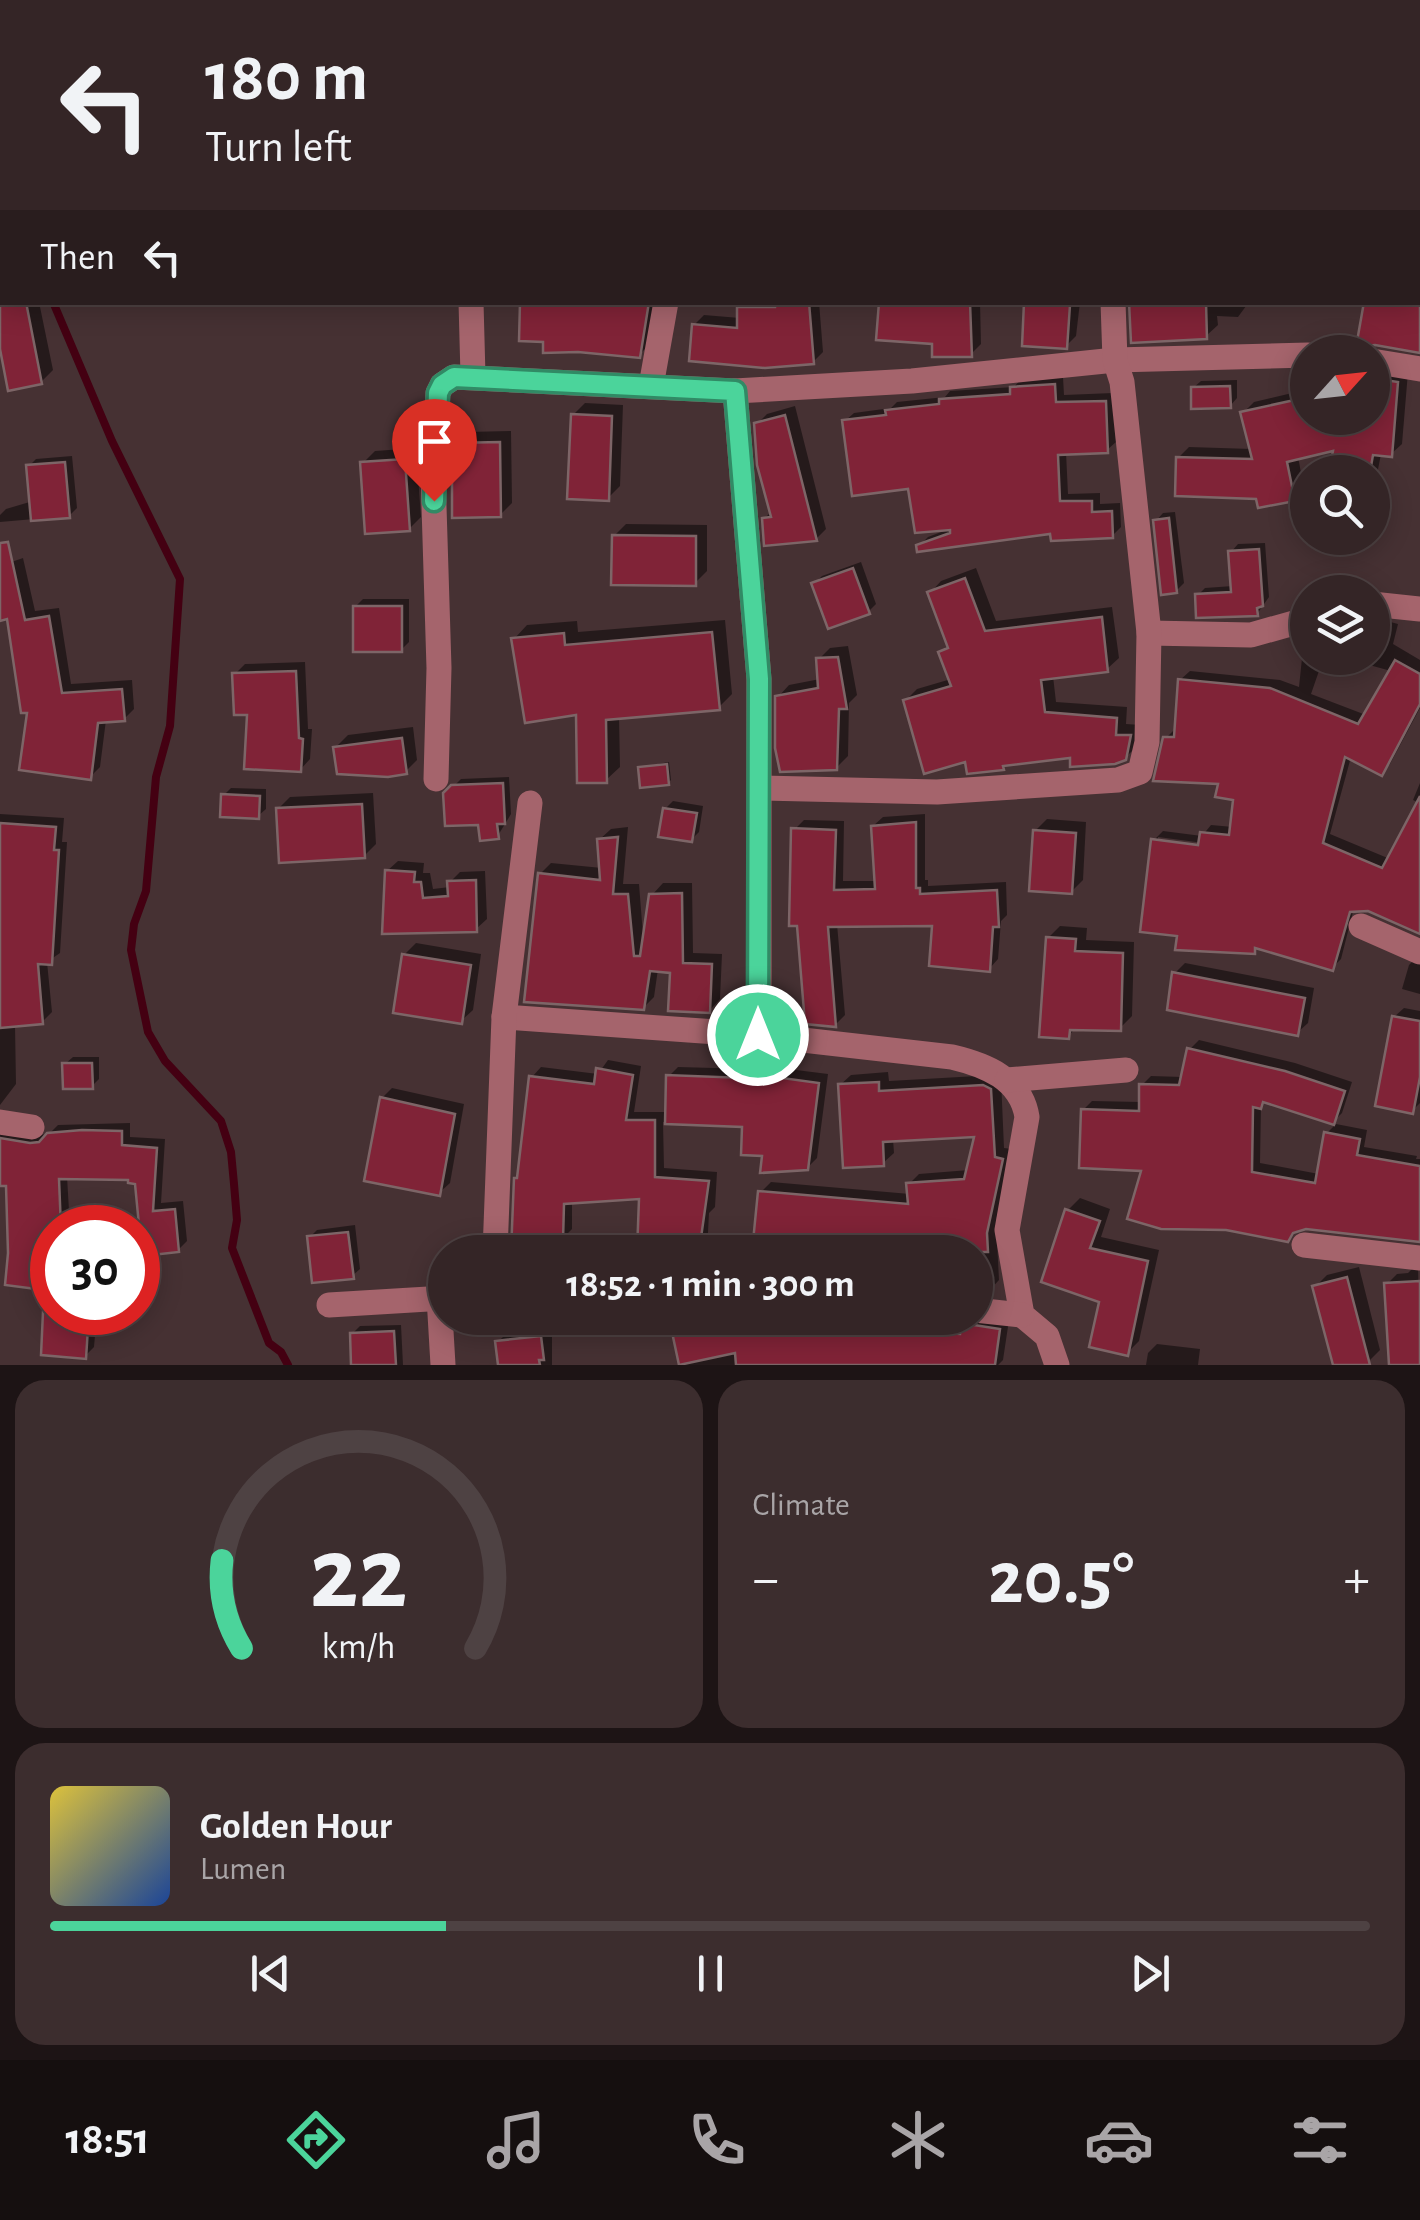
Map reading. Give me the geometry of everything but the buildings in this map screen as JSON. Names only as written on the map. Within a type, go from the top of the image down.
[{"type":"street","points":[[471,305],[473,376]]},
{"type":"street","points":[[651,386],[665,305]]},
{"type":"street","points":[[760,788],[938,792],[1118,780],[1140,772],[1147,742],[1149,634],[1122,382],[1115,360],[1113,305]]},
{"type":"street","points":[[436,779],[439,668],[433,474],[436,408],[442,385],[454,377],[735,391],[912,381],[1115,360],[1290,355]]},
{"type":"street","points":[[1390,364],[1420,369]]},
{"type":"street","points":[[735,391],[759,679],[758,1035]]},
{"type":"street","points":[[1390,606],[1420,609]]},
{"type":"street","points":[[1149,634],[1251,635],[1290,624]]},
{"type":"street","points":[[496,1235],[504,1017],[530,803]]},
{"type":"street","points":[[1361,926],[1420,952]]},
{"type":"street","points":[[504,1017],[758,1035],[952,1056],[978,1063],[1006,1080],[1024,1103],[1027,1117],[1007,1230],[1022,1315]]},
{"type":"street","points":[[1006,1080],[1126,1070]]},
{"type":"street","points":[[0,1122],[32,1127]]},
{"type":"street","points":[[1304,1245],[1420,1258]]},
{"type":"street","points":[[329,1305],[428,1298]]},
{"type":"street","points":[[993,1312],[1022,1315],[1047,1336],[1057,1365]]},
{"type":"street","points":[[442,1335],[442,1365]]},
{"type":"waterway","points":[[54,305],[112,441],[180,579],[170,726],[156,777],[146,891],[134,924],[131,950],[148,1032],[165,1061],[221,1121],[231,1152],[234,1184],[237,1220],[232,1248],[269,1343],[281,1352],[288,1365]]},
{"type":"route","points":[[434,501],[438,393],[454,377],[735,391],[759,679],[758,1035]]}]
